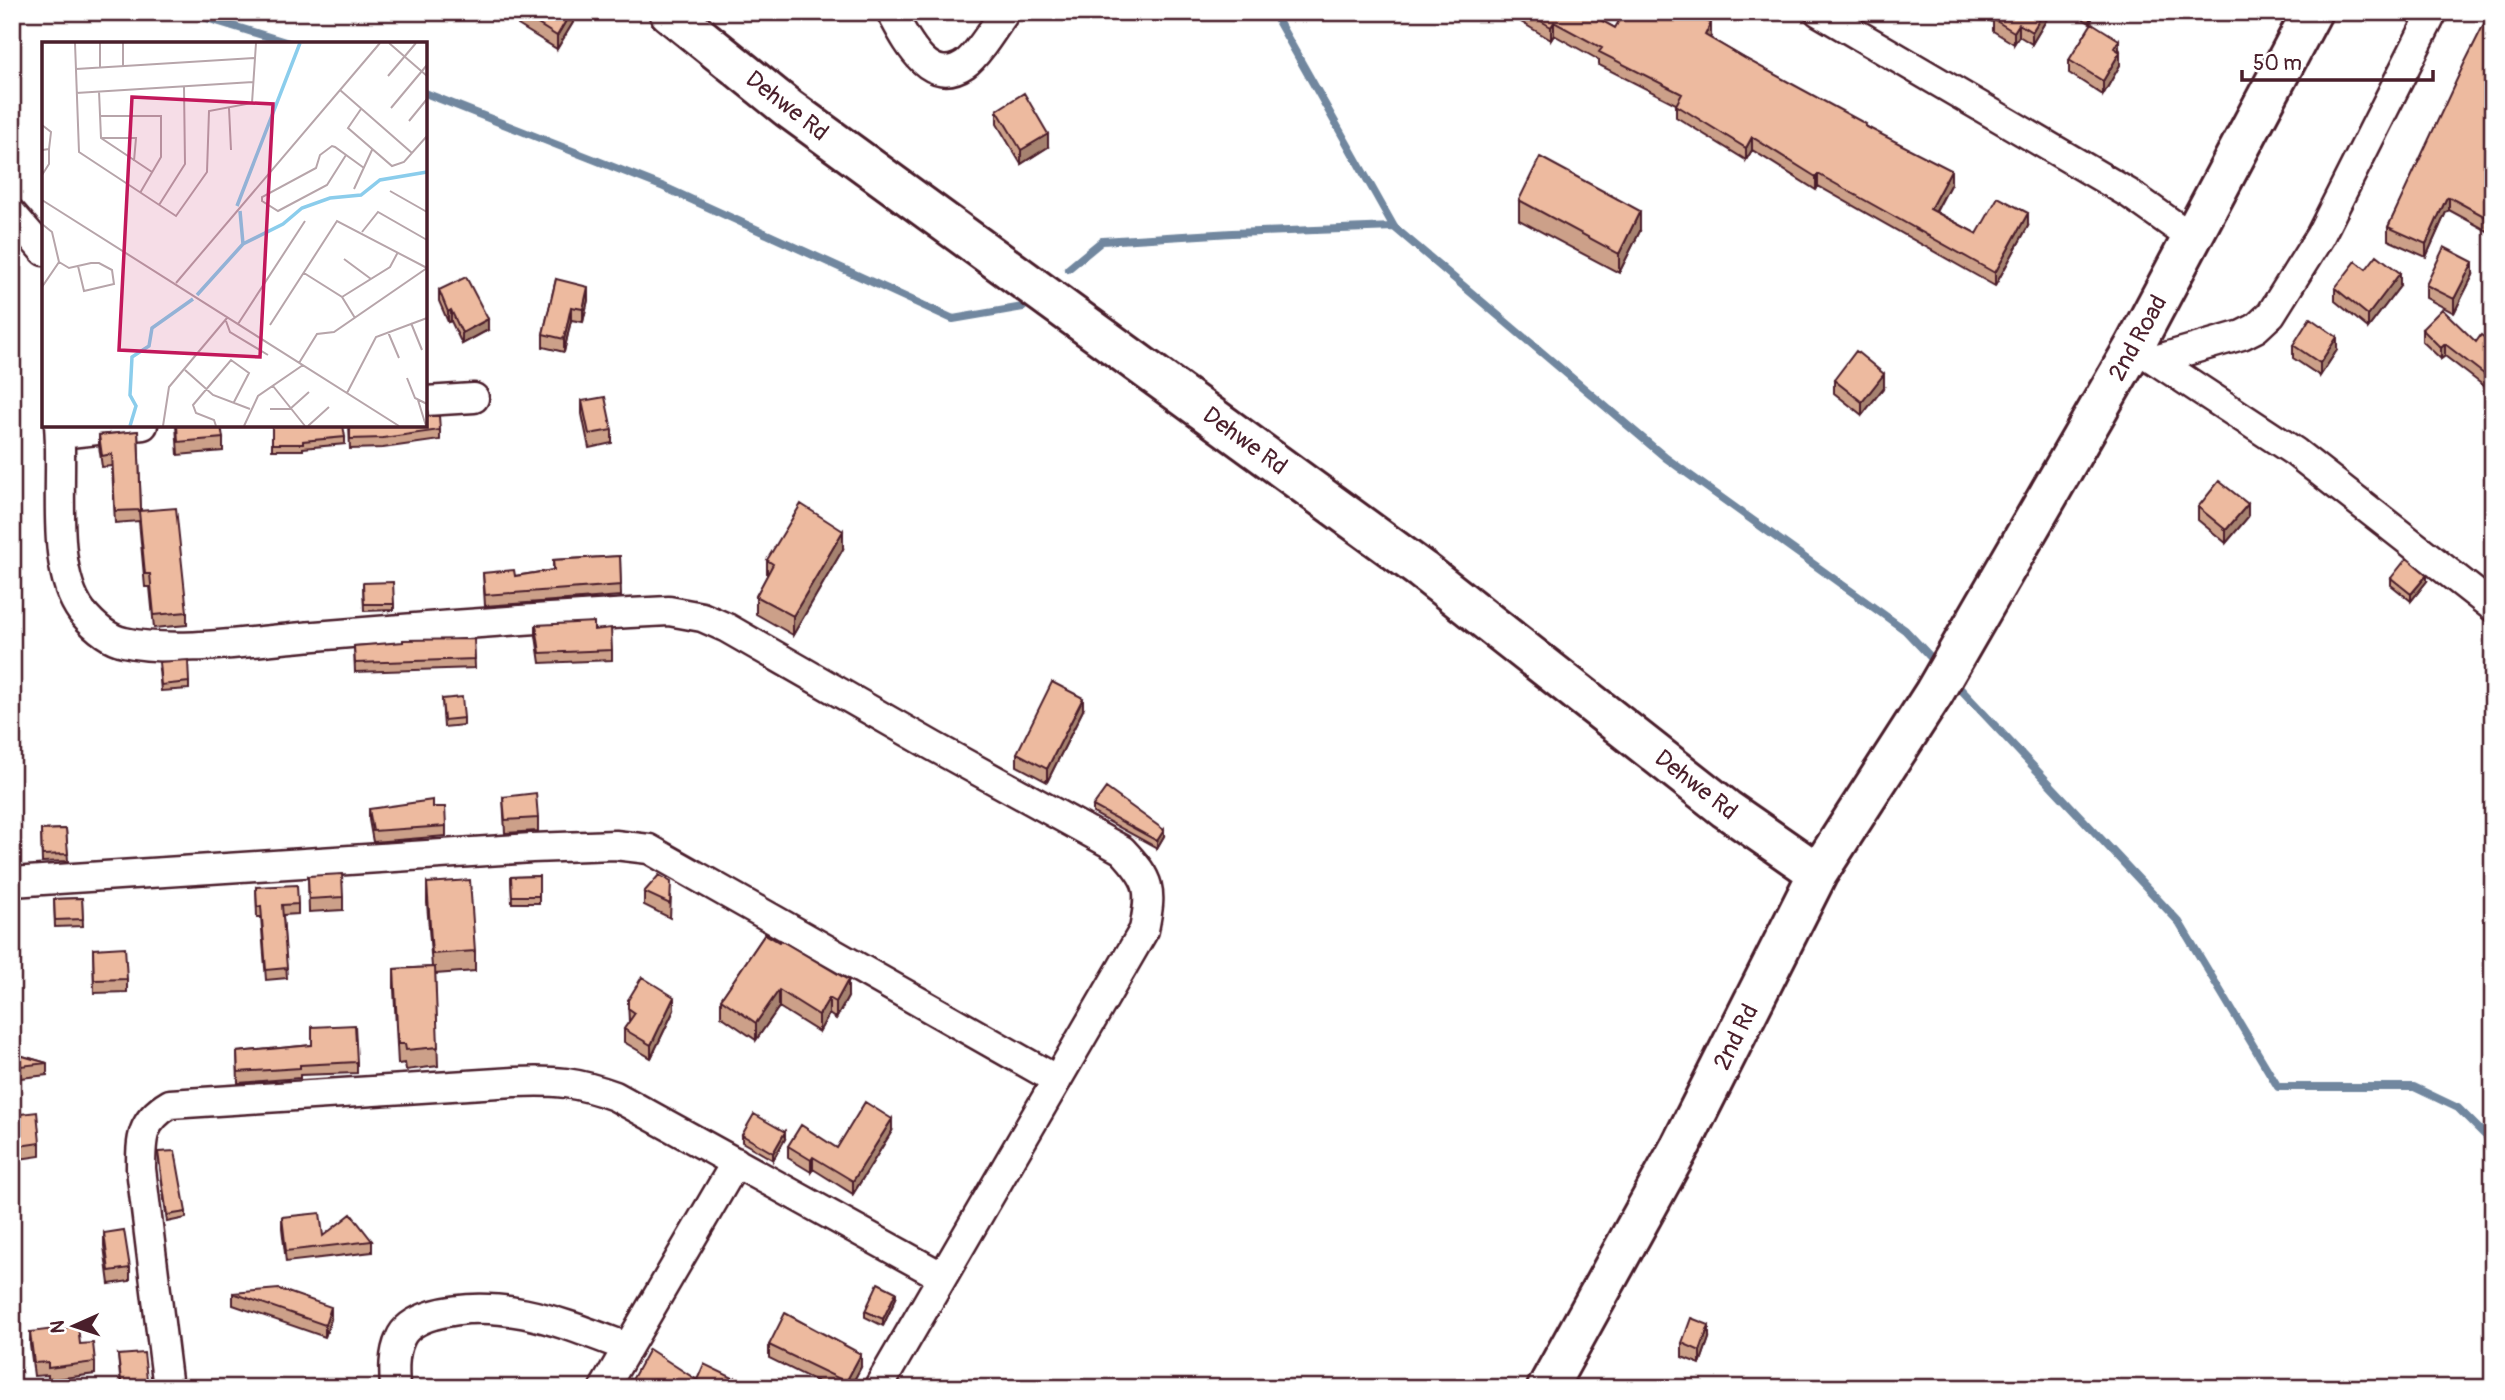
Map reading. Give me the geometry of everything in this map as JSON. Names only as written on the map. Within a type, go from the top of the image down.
[{"type":"street","name":"Dehwe Rd","points":[[669,12],[788,108],[1422,570],[1726,809],[1818,873]]},
{"type":"street","points":[[891,12],[919,58],[934,69],[952,70],[966,63],[1005,12]]},
{"type":"street","points":[[1819,12],[2130,194],[2192,238]]},
{"type":"street","name":"2nd Road","points":[[1934,693],[2145,354],[2192,238],[2312,12]]},
{"type":"street","points":[[2145,354],[2242,335],[2256,328],[2271,314],[2320,236],[2433,12]]},
{"type":"street","points":[[12,214],[42,249]]},
{"type":"street","points":[[2145,354],[2295,452],[2493,607]]},
{"type":"street","points":[[427,401],[474,398]]},
{"type":"street","points":[[101,427],[59,429],[61,547],[69,587],[82,611],[101,631],[122,642],[147,646],[195,645],[463,623],[669,611],[702,617],[727,628],[1122,850],[1143,872],[1150,901],[1144,930],[878,1388]]},
{"type":"street","name":"2nd Rd","points":[[1547,1388],[1681,1145],[1818,873],[1934,693]]},
{"type":"street","points":[[12,882],[531,848],[615,845],[649,849],[1057,1080]]},
{"type":"street","points":[[168,1388],[141,1169],[141,1148],[145,1128],[155,1113],[170,1104],[551,1080],[582,1084],[615,1096],[941,1276]]},
{"type":"street","points":[[604,1388],[736,1162]]},
{"type":"street","points":[[395,1388],[394,1365],[400,1338],[417,1320],[448,1311],[480,1308],[523,1312],[627,1348]]},
{"type":"building","points":[[519,12],[571,12],[557,36]]},
{"type":"building","points":[[1526,12],[1586,12],[1615,28],[1624,12],[1688,12],[1711,23],[1705,35],[1866,124],[1865,126],[1951,170],[1930,209],[1977,234],[1998,197],[2028,213],[1995,273],[1818,174],[1816,177],[1752,137],[1746,148],[1676,105],[1682,94],[1599,52],[1602,48],[1554,22],[1551,27]]},
{"type":"building","points":[[1997,12],[2044,12],[2032,32],[2019,24],[2014,32],[1993,19]]},
{"type":"building","points":[[2490,12],[2493,12],[2493,221],[2449,197],[2426,244],[2388,227]]},
{"type":"building","points":[[2092,23],[2119,40],[2114,48],[2120,52],[2103,81],[2069,60]]},
{"type":"building","points":[[1024,93],[1048,134],[1021,150],[997,110]]},
{"type":"building","points":[[1540,157],[1640,211],[1619,254],[1519,200]]},
{"type":"building","points":[[2444,247],[2473,262],[2454,299],[2426,285]]},
{"type":"building","points":[[2377,255],[2400,273],[2368,315],[2335,288],[2356,261],[2366,269]]},
{"type":"building","points":[[466,277],[488,319],[462,333],[451,310],[448,312],[439,290]]},
{"type":"building","points":[[556,279],[588,287],[583,309],[571,307],[564,339],[543,334]]},
{"type":"building","points":[[2442,309],[2476,342],[2481,335],[2493,344],[2493,381],[2445,344],[2441,348],[2422,329]]},
{"type":"building","points":[[2310,318],[2337,337],[2320,363],[2293,345]]},
{"type":"building","points":[[1856,351],[1884,374],[1862,402],[1834,380]]},
{"type":"building","points":[[605,397],[612,430],[589,434],[582,401]]},
{"type":"building","points":[[427,409],[428,416],[439,416],[440,430],[383,438],[350,439],[350,427],[427,427]]},
{"type":"building","points":[[177,427],[221,427],[223,438],[178,442]]},
{"type":"building","points":[[272,427],[343,427],[345,437],[303,441],[303,444],[272,444]]},
{"type":"building","points":[[138,431],[141,510],[115,511],[112,454],[102,456],[99,435]]},
{"type":"building","points":[[2219,481],[2248,504],[2226,530],[2198,507]]},
{"type":"building","points":[[801,504],[843,531],[793,616],[756,596],[773,564],[767,560]]},
{"type":"building","points":[[176,508],[187,612],[154,615],[150,574],[145,574],[139,511]]},
{"type":"building","points":[[620,556],[621,585],[485,595],[483,573],[514,570],[515,576],[554,570],[553,560]]},
{"type":"building","points":[[2407,558],[2427,575],[2411,594],[2391,578]]},
{"type":"building","points":[[393,582],[394,604],[364,604],[363,583]]},
{"type":"building","points":[[594,622],[594,630],[611,628],[612,650],[540,653],[536,625]]},
{"type":"building","points":[[474,639],[475,659],[355,663],[354,646],[403,640]]},
{"type":"building","points":[[188,660],[189,682],[161,685],[159,662]]},
{"type":"building","points":[[1052,682],[1083,698],[1047,769],[1017,753]]},
{"type":"building","points":[[462,697],[464,718],[444,720],[442,699]]},
{"type":"building","points":[[1106,788],[1164,830],[1157,841],[1093,806]]},
{"type":"building","points":[[536,793],[538,818],[505,820],[503,797]]},
{"type":"building","points":[[433,800],[433,807],[445,807],[446,826],[373,831],[369,809]]},
{"type":"building","points":[[66,829],[68,854],[42,855],[41,830]]},
{"type":"building","points":[[342,874],[343,897],[309,899],[308,876]]},
{"type":"building","points":[[659,875],[671,882],[670,904],[644,892]]},
{"type":"building","points":[[539,876],[539,896],[512,896],[511,877]]},
{"type":"building","points":[[470,880],[475,951],[432,954],[427,883]]},
{"type":"building","points":[[297,885],[298,904],[282,905],[287,968],[266,970],[261,906],[257,907],[256,887]]},
{"type":"building","points":[[82,898],[83,919],[55,920],[54,899]]},
{"type":"building","points":[[765,934],[848,980],[836,1002],[829,998],[819,1015],[779,990],[756,1023],[721,999]]},
{"type":"building","points":[[125,947],[127,979],[94,980],[93,949]]},
{"type":"building","points":[[435,967],[438,1047],[406,1050],[405,1044],[398,1044],[394,969]]},
{"type":"building","points":[[642,977],[674,997],[651,1045],[624,1029],[635,1013],[628,1008],[628,1000]]},
{"type":"building","points":[[355,1025],[357,1062],[238,1072],[237,1052],[312,1045],[312,1027]]},
{"type":"building","points":[[12,1053],[47,1063],[12,1067]]},
{"type":"building","points":[[865,1102],[892,1119],[853,1181],[813,1157],[811,1160],[788,1146],[801,1125],[837,1148]]},
{"type":"building","points":[[37,1112],[40,1143],[12,1147],[12,1115]]},
{"type":"building","points":[[754,1114],[785,1132],[773,1153],[742,1135]]},
{"type":"building","points":[[175,1151],[186,1212],[167,1215],[158,1152]]},
{"type":"building","points":[[320,1213],[323,1236],[351,1214],[372,1241],[286,1251],[282,1217]]},
{"type":"building","points":[[124,1230],[130,1268],[109,1271],[104,1233]]},
{"type":"building","points":[[878,1283],[896,1292],[883,1319],[865,1311]]},
{"type":"building","points":[[279,1289],[331,1307],[325,1325],[233,1293]]},
{"type":"building","points":[[785,1313],[861,1354],[846,1382],[769,1345]]},
{"type":"building","points":[[1691,1318],[1709,1325],[1700,1351],[1682,1343]]},
{"type":"building","points":[[78,1326],[80,1344],[93,1343],[95,1362],[48,1368],[48,1362],[34,1363],[30,1332]]},
{"type":"building","points":[[649,1349],[697,1380],[704,1364],[735,1379],[730,1388],[672,1388],[655,1380],[650,1388],[625,1388]]},
{"type":"building","points":[[144,1353],[148,1388],[122,1388],[118,1355]]},
{"type":"waterway","points":[[187,12],[285,42]]},
{"type":"waterway","points":[[1273,12],[1394,227],[1666,458],[1905,630],[1938,665]]},
{"type":"waterway","points":[[427,94],[664,187],[953,319],[1023,307]]},
{"type":"waterway","points":[[1068,269],[1102,241],[1394,227]]},
{"type":"waterway","points":[[1954,682],[2179,922],[2278,1087],[2414,1087],[2458,1108],[2493,1143]]}]
